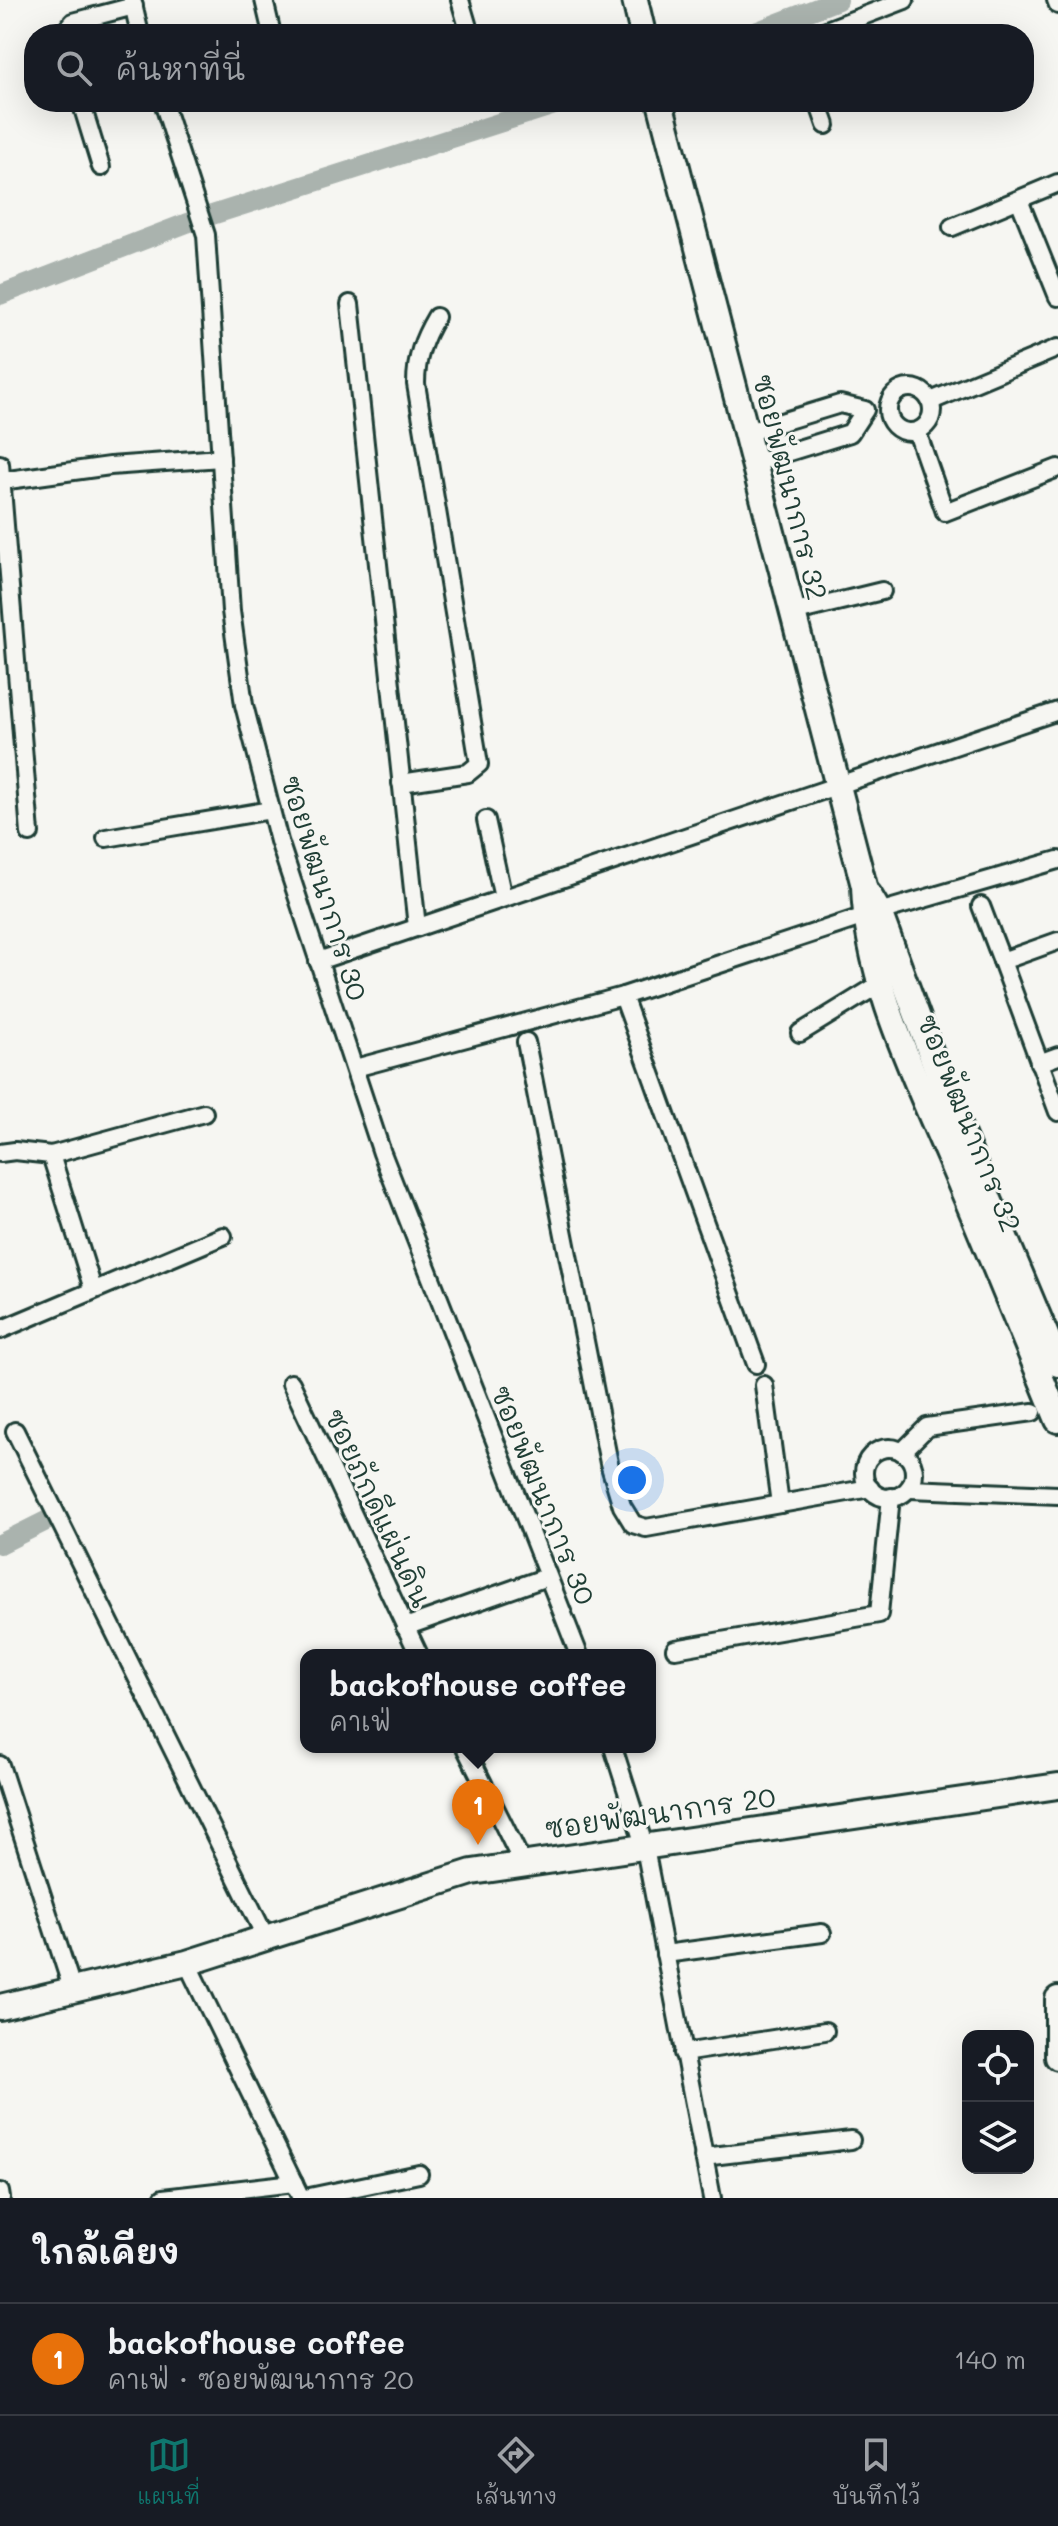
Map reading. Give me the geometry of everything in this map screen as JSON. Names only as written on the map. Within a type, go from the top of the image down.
[{"type":"street","points":[[264,0],[270,24]]},
{"type":"street","points":[[460,0],[467,24]]},
{"type":"street","points":[[635,0],[641,24]]},
{"type":"street","points":[[842,24],[905,0]]},
{"type":"street","points":[[71,24],[133,3],[138,24]]},
{"type":"street","points":[[84,112],[101,167]]},
{"type":"street","name":"ซอยพัฒนาการ 30","points":[[171,112],[206,235],[231,611],[244,705],[271,810],[382,1153],[577,1649]]},
{"type":"street","name":"ซอยพัฒนาการ 32","points":[[663,112],[864,886],[945,1120]]},
{"type":"street","points":[[821,112],[826,125]]},
{"type":"street","points":[[952,227],[1058,183]]},
{"type":"street","points":[[1019,200],[1058,297]]},
{"type":"street","points":[[350,304],[417,927]]},
{"type":"street","points":[[401,783],[468,773],[479,764],[416,384],[420,351],[436,317]]},
{"type":"street","points":[[931,401],[1058,348]]},
{"type":"street","points":[[906,388],[920,390],[931,401],[932,416],[917,432],[895,428],[887,408],[893,395],[906,388]]},
{"type":"street","points":[[745,433],[840,404],[865,410],[887,408]]},
{"type":"street","points":[[753,463],[850,433],[865,410]]},
{"type":"street","points":[[917,432],[945,512],[1058,468]]},
{"type":"street","points":[[1,481],[110,466],[221,458]]},
{"type":"street","points":[[0,464],[30,833]]},
{"type":"street","points":[[792,613],[882,591]]},
{"type":"street","points":[[318,961],[1058,711]]},
{"type":"street","points":[[106,838],[271,810]]},
{"type":"street","points":[[486,820],[503,898]]},
{"type":"street","points":[[355,1068],[623,996],[872,914],[1058,860]]},
{"type":"street","points":[[981,906],[1058,1112]]},
{"type":"street","name":"ซอยพัฒนาการ 32","points":[[872,914],[883,982],[1044,1340],[1058,1364]]},
{"type":"street","points":[[1002,961],[1058,941]]},
{"type":"street","points":[[800,1033],[883,982]]},
{"type":"street","points":[[623,996],[756,1364]]},
{"type":"street","points":[[526,1042],[598,1409],[622,1506],[633,1524],[646,1528],[870,1488],[891,1497],[910,1489],[1058,1495]]},
{"type":"street","points":[[1039,1063],[1058,1056]]},
{"type":"street","points":[[0,1153],[15,1151],[51,1155],[204,1113]]},
{"type":"street","points":[[51,1155],[93,1289]]},
{"type":"street","points":[[0,1330],[223,1236]]},
{"type":"street","name":"ซอยพัฒนาการ 32","points":[[1044,1340],[1058,1420]]},
{"type":"street","name":"ซอยภักดีแผ่นดิน","points":[[291,1383],[416,1649]]},
{"type":"street","points":[[764,1385],[780,1504]]},
{"type":"street","points":[[902,1452],[927,1427],[1033,1412]]},
{"type":"street","points":[[15,1431],[266,1938]]},
{"type":"street","points":[[870,1488],[864,1470],[869,1456],[881,1449],[902,1452],[909,1458],[913,1470],[910,1489]]},
{"type":"street","points":[[675,1649],[879,1614],[891,1497]]},
{"type":"street","points":[[405,1627],[547,1577]]},
{"type":"street","points":[[468,1753],[522,1862]]},
{"type":"street","points":[[615,1753],[645,1848],[712,2198]]},
{"type":"street","points":[[0,1765],[73,1991]]},
{"type":"street","name":"ซอยพัฒนาการ 20","points":[[0,2007],[187,1963],[424,1885],[522,1862],[645,1848],[1058,1786]]},
{"type":"street","points":[[665,1954],[822,1933]]},
{"type":"street","points":[[187,1963],[300,2193]]},
{"type":"street","points":[[1058,1999],[1058,2057]]},
{"type":"street","points":[[683,2053],[825,2031]]},
{"type":"street","points":[[703,2157],[851,2140]]},
{"type":"street","points":[[163,2198],[300,2193],[419,2174]]},
{"type":"waterway","points":[[776,24],[838,0]]},
{"type":"waterway","points":[[0,295],[187,223],[533,112]]},
{"type":"waterway","points":[[0,1544],[48,1520]]},
{"type":"place","name":"backofhouse coffee","points":[[478,1845]]}]
